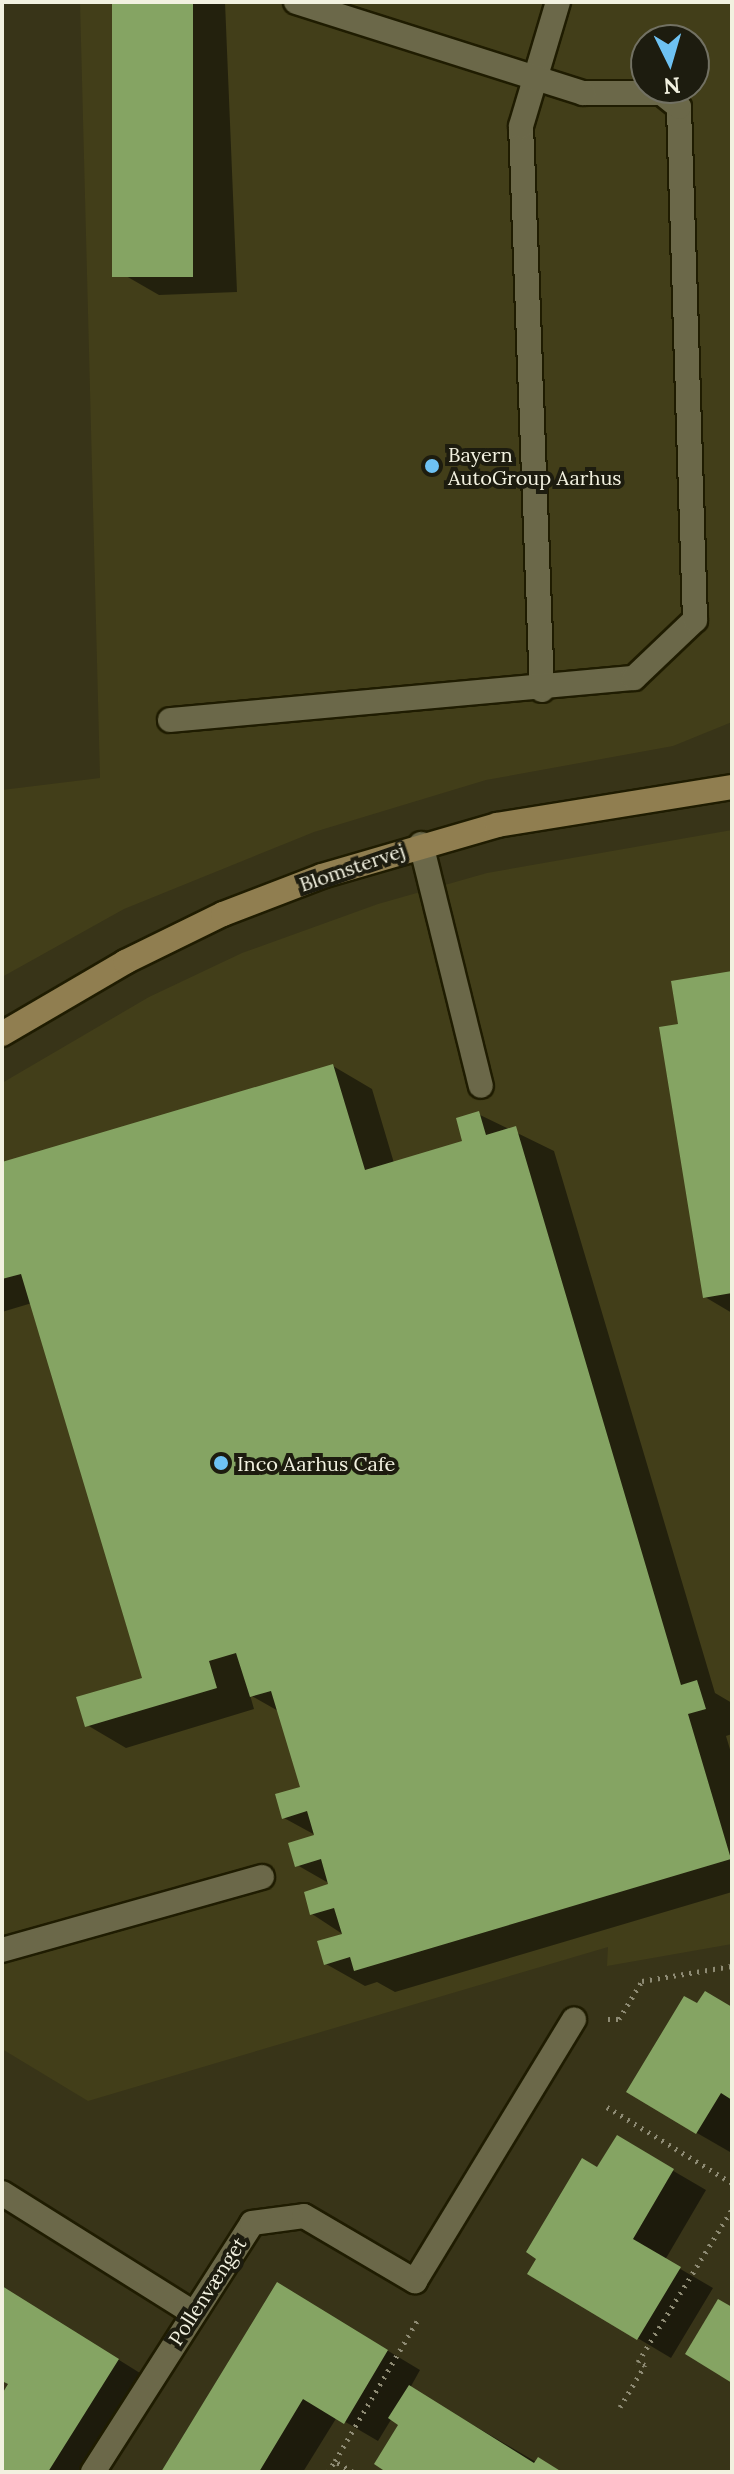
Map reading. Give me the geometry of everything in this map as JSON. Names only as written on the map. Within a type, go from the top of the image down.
[{"type":"street","points":[[170,720],[542,690],[634,678],[695,620],[679,107],[662,93],[583,93],[296,2]]},
{"type":"street","points":[[542,690],[521,126],[531,78],[558,2]]},
{"type":"street","name":"Blomstervej","points":[[2,1034],[125,962],[223,914],[421,844],[497,825],[732,787]]},
{"type":"street","points":[[421,844],[481,1086]]},
{"type":"street","points":[[2,1950],[262,1877]]},
{"type":"street","name":"Pollenvænget","points":[[93,2472],[192,2312],[252,2223],[304,2216],[415,2281],[574,2020]]},
{"type":"street","points":[[2,2193],[192,2312]]},
{"type":"path","points":[[574,2020],[619,2019],[642,1981],[732,1966]]},
{"type":"path","points":[[607,2107],[732,2183]]},
{"type":"path","points":[[620,2407],[645,2365],[638,2362],[732,2209]]},
{"type":"path","points":[[328,2472],[426,2305]]},
{"type":"path","points":[[335,2461],[353,2472]]},
{"type":"shaded area","name":"Bayern AutoGroup Aarhus","points":[[80,2],[732,2],[732,722],[673,746],[486,780],[314,832],[124,909],[2,977],[2,790],[100,778]]},
{"type":"shaded area","points":[[732,830],[732,1944],[607,1966],[608,1947],[88,2101],[2,2049],[2,1083],[149,997],[242,953],[378,904],[487,873]]},
{"type":"building","points":[[112,2],[193,2],[193,277],[112,277]]},
{"type":"building","points":[[732,971],[732,1293],[703,1298],[659,1027],[678,1024],[671,981]]},
{"type":"building","points":[[333,1064],[365,1170],[462,1141],[456,1118],[479,1111],[486,1135],[516,1126],[681,1685],[697,1680],[706,1709],[688,1714],[731,1859],[354,1971],[350,1957],[324,1965],[317,1941],[342,1934],[334,1908],[310,1915],[304,1892],[328,1884],[321,1859],[295,1867],[288,1843],[314,1835],[307,1811],[282,1819],[275,1794],[300,1787],[271,1691],[250,1697],[236,1653],[209,1661],[217,1688],[85,1727],[76,1697],[142,1678],[21,1274],[2,1279],[2,1162]]},
{"type":"building","points":[[705,1991],[732,2007],[732,2100],[721,2093],[696,2134],[626,2092],[684,1996],[697,2003]]},
{"type":"building","points":[[617,2135],[674,2169],[633,2239],[681,2267],[637,2340],[527,2274],[536,2259],[526,2252],[582,2158],[597,2167]]},
{"type":"building","points":[[277,2282],[388,2350],[344,2424],[303,2399],[259,2472],[161,2472]]},
{"type":"building","points":[[2,2286],[119,2359],[48,2472],[2,2472],[2,2394],[8,2384],[2,2381]]},
{"type":"building","points":[[718,2299],[732,2307],[732,2383],[685,2354]]},
{"type":"building","points":[[409,2385],[534,2463],[538,2457],[562,2472],[386,2472],[374,2464],[398,2425],[388,2418]]},
{"type":"place","name":"Bayern AutoGroup Aarhus","points":[[432,466]]},
{"type":"place","name":"Inco Aarhus Cafe","points":[[221,1463]]}]
